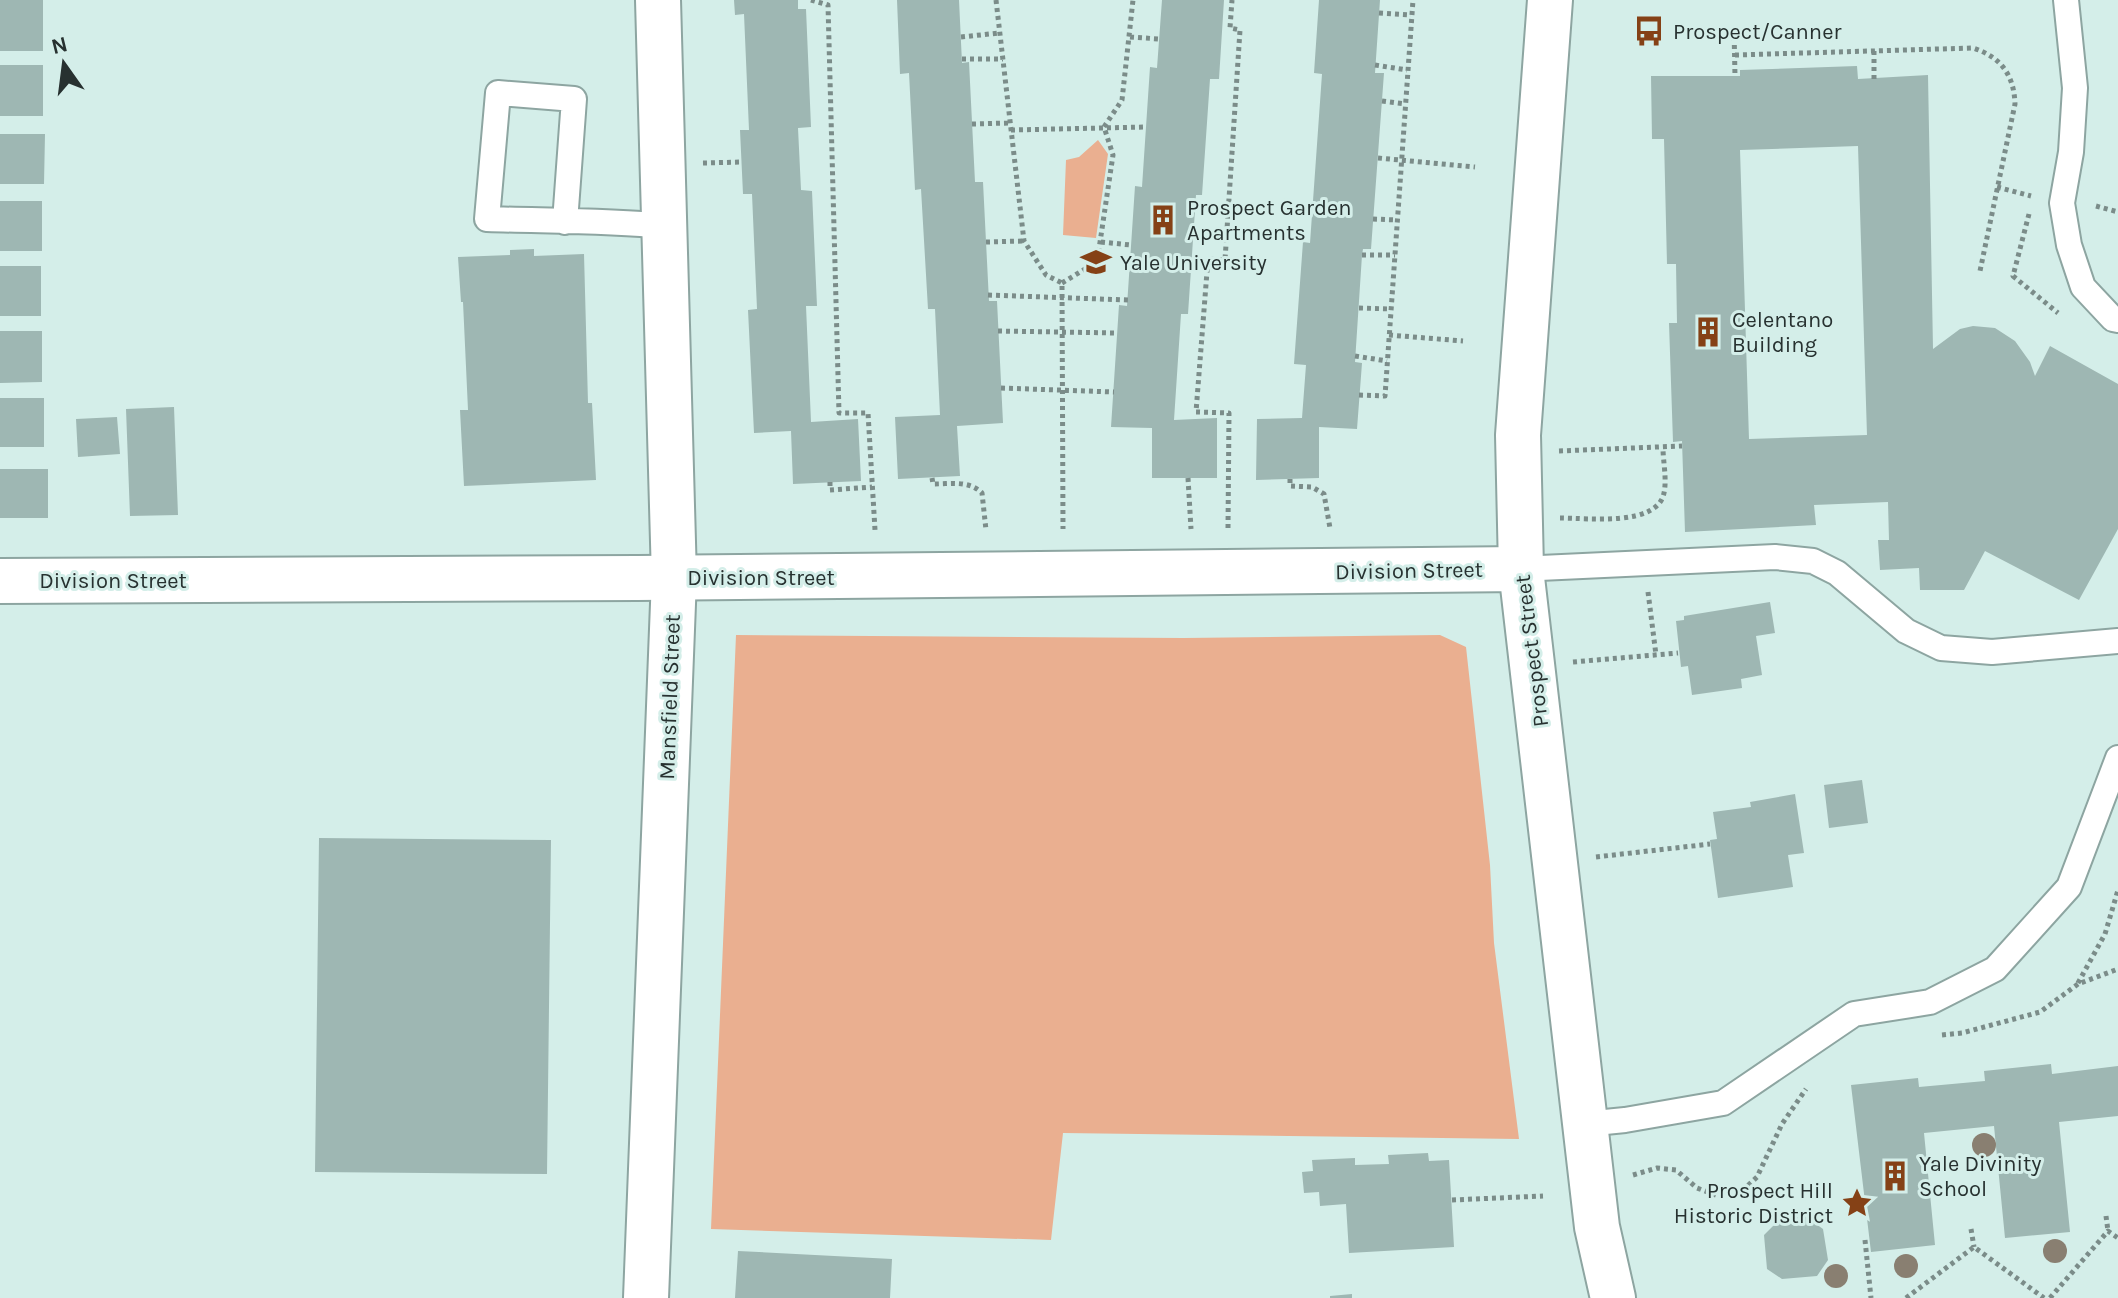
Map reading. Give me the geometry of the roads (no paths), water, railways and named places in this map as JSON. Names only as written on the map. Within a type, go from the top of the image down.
[{"type":"main road","name":"Mansfield Street","points":[[646,1298],[674,578],[658,0]]},
{"type":"main road","name":"Prospect Street","points":[[1550,0],[1518,435],[1521,569],[1597,1227],[1613,1298]]},
{"type":"main road","name":"Division Street","points":[[0,581],[1521,569]]},
{"type":"lane","points":[[2066,0],[2075,88],[2071,152],[2062,203],[2083,287],[2113,319],[2118,320]]},
{"type":"lane","points":[[565,222],[574,99],[498,93],[487,219],[664,226]]},
{"type":"lane","points":[[1521,569],[1703,559],[1788,558],[1813,561],[1837,573],[1906,631],[1941,648],[1992,652],[2118,641]]},
{"type":"lane","points":[[1585,1124],[1723,1103],[1854,1014],[1930,1002],[1995,969],[2069,887],[2118,758]]},
{"type":"place","name":"Prospect/Canner","points":[[1649,31]]},
{"type":"place","name":"Prospect Garden Apartments","points":[[1163,220]]},
{"type":"place","name":"Yale University","points":[[1096,262]]},
{"type":"place","name":"Celentano Building","points":[[1708,332]]},
{"type":"place","name":"Yale Divinity School","points":[[1895,1176]]},
{"type":"place","name":"Prospect Hill Historic District","points":[[1857,1203]]}]
